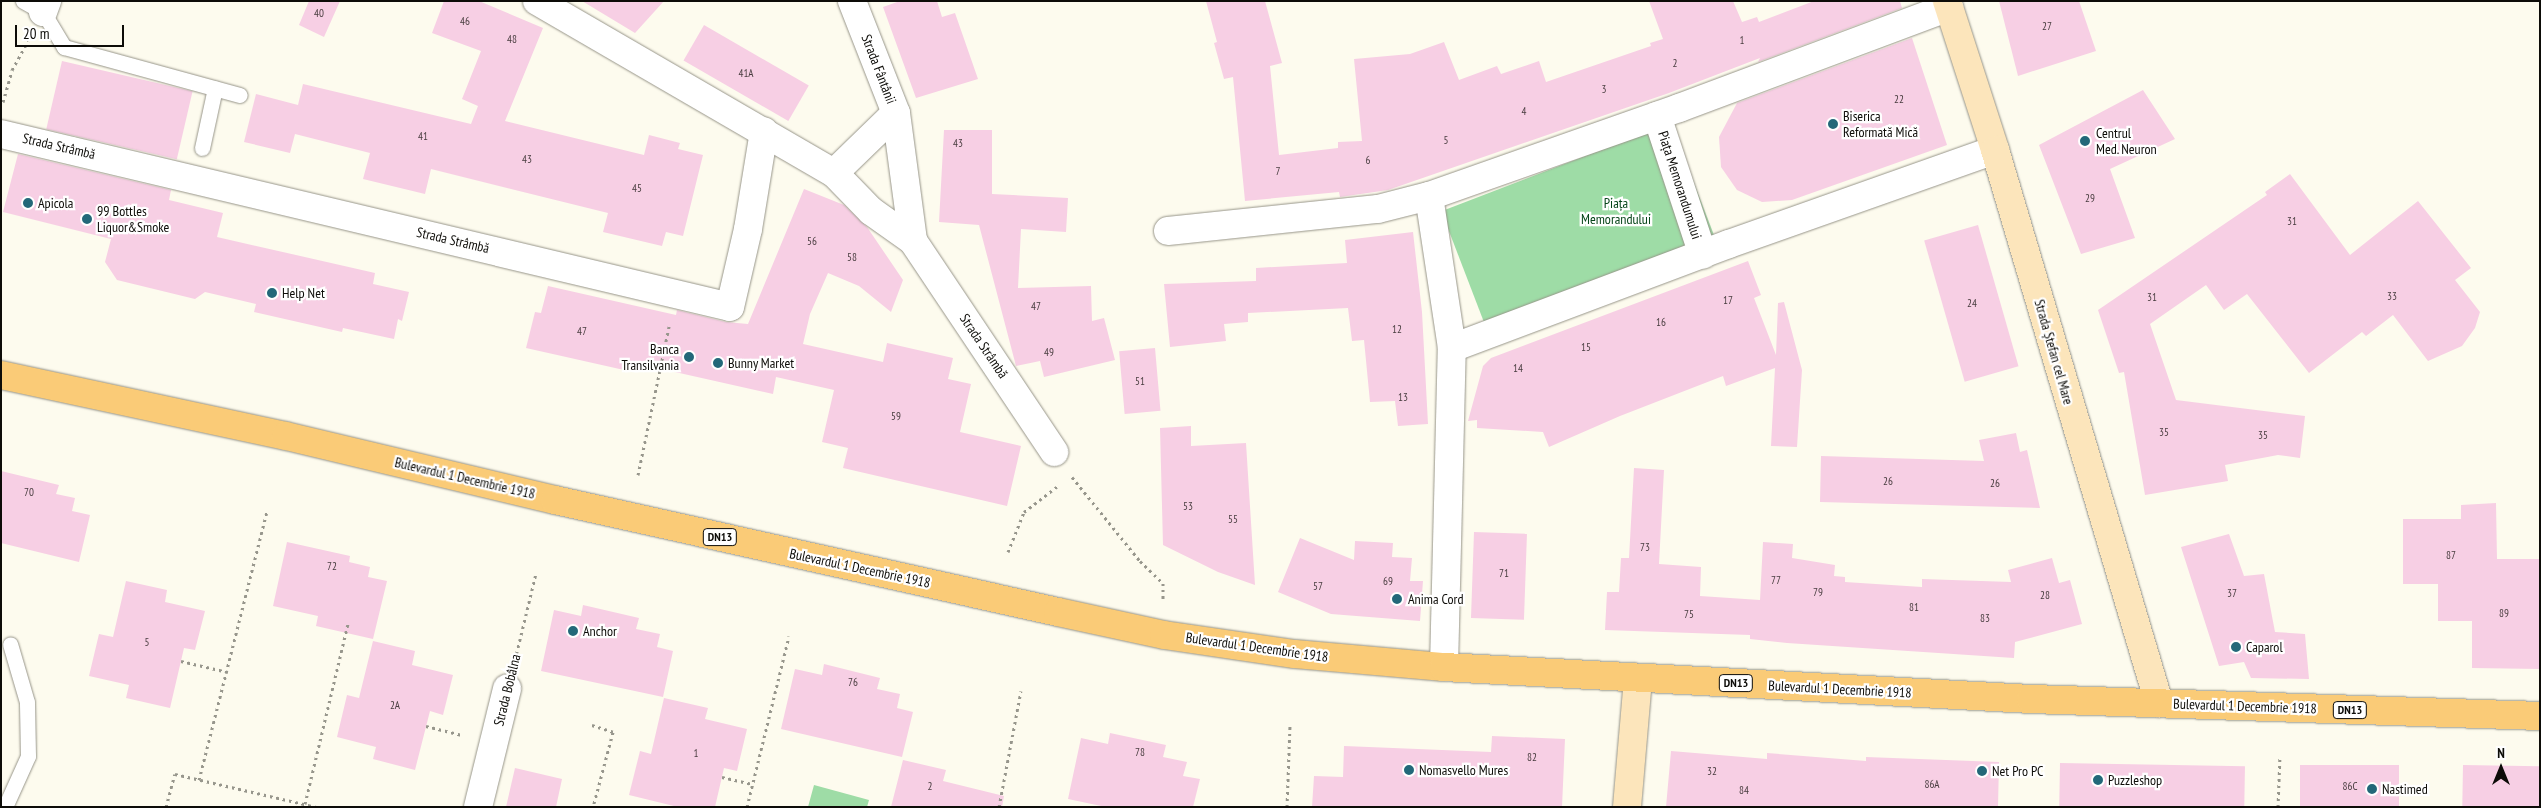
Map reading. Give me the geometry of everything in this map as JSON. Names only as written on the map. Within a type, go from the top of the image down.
[{"type":"main road","name":"Bulevardul 1 Decembrie 1918","points":[[1,375],[286,436],[798,555],[1164,635],[1295,654],[1444,667],[2031,699],[2540,716]]},
{"type":"street","name":"Strada Strâmbă","points":[[537,1],[834,173],[871,210],[913,241],[1054,452]]},
{"type":"street","name":"Strada Fântânii","points":[[834,173],[896,113],[852,1]]},
{"type":"street","points":[[1168,230],[1378,209],[1429,196],[1657,116],[1948,4]]},
{"type":"street","name":"Strada Ștefan cel Mare","points":[[1948,4],[1995,150],[2159,703]]},
{"type":"street","name":"Strada Strâmbă","points":[[896,113],[913,241]]},
{"type":"street","name":"Piața Memorandumului","points":[[1657,116],[1703,255]]},
{"type":"street","name":"Strada Strâmbă","points":[[1,134],[730,307],[748,229],[764,131]]},
{"type":"street","points":[[1452,348],[1995,150]]},
{"type":"street","points":[[1429,196],[1452,348],[1444,667]]},
{"type":"street","points":[[1627,807],[1638,678]]},
{"type":"street","name":"Strada Bobâlna","points":[[478,807],[507,689]]},
{"type":"lane","points":[[38,5],[64,47],[240,95]]},
{"type":"lane","points":[[202,148],[216,88]]},
{"type":"lane","points":[[5,807],[28,756],[27,702],[10,644]]},
{"type":"path","points":[[1,110],[12,70],[38,5]]},
{"type":"path","points":[[638,475],[676,293]]},
{"type":"path","points":[[1054,452],[1129,548],[1163,583],[1163,607]]},
{"type":"path","points":[[1008,552],[1024,512],[1053,490]]},
{"type":"path","points":[[199,780],[228,672],[267,511]]},
{"type":"path","name":"Strada Bobâlna","points":[[507,689],[536,573]]},
{"type":"path","points":[[305,804],[348,624]]},
{"type":"path","points":[[746,807],[789,636]]},
{"type":"path","points":[[181,661],[228,672]]},
{"type":"path","points":[[999,807],[1022,692]]},
{"type":"path","points":[[592,725],[613,732],[593,807]]},
{"type":"path","points":[[1287,807],[1290,725]]},
{"type":"path","points":[[426,726],[470,738]]},
{"type":"path","points":[[2278,807],[2280,756]]},
{"type":"path","points":[[166,807],[174,774],[317,807]]},
{"type":"path","points":[[722,777],[752,784]]},
{"type":"green space","name":"Piața Memorandului","points":[[1671,123],[1716,241],[1486,329],[1441,211]]},
{"type":"green space","points":[[814,785],[869,800],[867,807],[808,807]]},
{"type":"building","points":[[309,1],[340,1],[324,37],[299,25]]},
{"type":"building","points":[[444,1],[479,1],[543,28],[505,121],[644,155],[649,135],[680,143],[678,149],[703,155],[683,236],[666,232],[662,246],[603,232],[608,213],[431,169],[425,194],[363,179],[370,153],[295,134],[290,153],[244,142],[256,94],[298,105],[303,84],[471,124],[478,106],[462,99],[481,51],[432,33]]},
{"type":"building","points":[[582,1],[664,1],[635,33]]},
{"type":"building","points":[[900,1],[937,1],[942,17],[955,13],[978,79],[916,98],[883,7]]},
{"type":"building","points":[[1206,1],[1265,1],[1282,63],[1270,66],[1279,155],[1338,148],[1338,142],[1362,141],[1354,59],[1410,54],[1444,42],[1459,80],[1497,66],[1501,74],[1539,61],[1546,82],[1651,46],[1650,43],[1663,39],[1649,1],[1733,1],[1742,22],[1757,17],[1759,22],[1814,1],[1900,1],[1902,8],[1758,62],[1760,58],[1669,93],[1388,190],[1340,197],[1339,192],[1245,201],[1233,77],[1224,79],[1214,43],[1217,42]]},
{"type":"building","points":[[1999,1],[2079,1],[2096,51],[2018,76]]},
{"type":"building","points":[[704,25],[809,86],[788,121],[684,61]]},
{"type":"building","name":"Biserica Reformată Mică","points":[[1912,38],[1947,145],[1792,200],[1762,202],[1737,190],[1721,167],[1719,137],[1737,103]]},
{"type":"building","points":[[62,61],[193,91],[177,159],[46,129]]},
{"type":"building","points":[[2143,90],[2175,139],[2110,169],[2135,238],[2081,254],[2039,145]]},
{"type":"building","points":[[944,130],[992,130],[992,194],[1068,198],[1066,232],[1021,229],[1018,288],[1091,286],[1092,321],[1104,318],[1115,360],[1044,377],[1040,361],[1016,366],[979,225],[939,222]]},
{"type":"building","points":[[18,154],[171,190],[169,200],[223,213],[217,237],[375,273],[373,284],[409,292],[402,321],[398,319],[394,339],[343,328],[342,332],[254,312],[256,304],[205,292],[195,299],[117,280],[105,262],[111,239],[3,212]]},
{"type":"building","points":[[2290,174],[2350,255],[2418,201],[2471,268],[2455,280],[2480,312],[2475,328],[2462,346],[2428,361],[2393,315],[2366,336],[2362,332],[2309,373],[2247,294],[2224,310],[2206,285],[2150,324],[2176,400],[2305,416],[2300,458],[2278,455],[2225,465],[2228,481],[2145,495],[2124,372],[2119,373],[2098,310],[2267,195],[2265,192]]},
{"type":"building","points":[[804,189],[844,205],[867,227],[903,280],[891,312],[859,286],[828,273],[810,314],[803,344],[883,362],[887,343],[953,358],[948,379],[971,384],[960,432],[1021,446],[1007,506],[843,468],[848,448],[822,442],[834,390],[776,377],[773,394],[626,361],[624,370],[526,348],[535,312],[541,313],[548,286],[676,315],[677,310],[726,322],[748,324]]},
{"type":"building","points":[[1978,225],[2019,366],[1965,382],[1924,240]]},
{"type":"building","points":[[1413,232],[1422,312],[1428,424],[1398,426],[1395,401],[1370,402],[1364,340],[1352,341],[1348,308],[1248,313],[1248,322],[1224,324],[1226,341],[1170,347],[1164,284],[1256,281],[1256,268],[1347,263],[1345,240]]},
{"type":"building","points":[[1748,261],[1761,295],[1754,298],[1776,355],[1778,303],[1784,302],[1802,370],[1797,447],[1771,446],[1775,368],[1726,386],[1723,376],[1620,416],[1549,447],[1543,432],[1477,428],[1477,420],[1468,421],[1483,366],[1491,358]]},
{"type":"building","points":[[1155,348],[1160,411],[1125,414],[1119,351]]},
{"type":"building","points":[[1191,426],[1191,446],[1246,443],[1255,585],[1218,572],[1163,545],[1160,428]]},
{"type":"building","points":[[2016,433],[2020,452],[2027,450],[2040,508],[1820,502],[1821,456],[1984,461],[1979,440]]},
{"type":"building","points":[[1634,468],[1664,470],[1659,564],[1701,567],[1700,596],[1760,600],[1763,542],[1793,544],[1792,558],[1835,565],[1834,576],[1845,577],[1845,582],[1922,587],[1922,579],[2011,582],[2008,570],[2052,558],[2059,583],[2070,580],[2082,624],[2015,642],[2014,658],[1787,643],[1750,639],[1750,635],[1605,630],[1607,592],[1619,592],[1621,558],[1629,558]]},
{"type":"building","points":[[1,471],[59,485],[56,494],[75,498],[72,511],[90,515],[79,562],[1,543]]},
{"type":"building","points":[[2496,503],[2497,559],[2540,559],[2540,669],[2472,668],[2472,621],[2438,621],[2438,584],[2403,584],[2403,519],[2461,519],[2461,505]]},
{"type":"building","points":[[1474,532],[1527,534],[1524,620],[1471,618]]},
{"type":"building","points":[[2229,534],[2244,576],[2264,574],[2275,632],[2305,634],[2309,679],[2251,678],[2244,662],[2219,666],[2181,547]]},
{"type":"building","points":[[1300,538],[1354,560],[1355,541],[1393,543],[1392,557],[1412,558],[1410,581],[1423,581],[1420,621],[1331,614],[1278,592]]},
{"type":"building","points":[[287,542],[350,556],[349,562],[370,567],[368,577],[387,581],[373,639],[316,626],[318,616],[273,606]]},
{"type":"building","points":[[126,581],[167,590],[165,602],[205,611],[195,650],[184,648],[170,708],[126,698],[129,685],[89,676],[99,634],[113,637]]},
{"type":"building","points":[[583,605],[639,618],[636,629],[660,634],[657,647],[673,651],[663,697],[541,671],[554,610],[581,616]]},
{"type":"building","points":[[373,641],[415,651],[412,665],[453,675],[443,715],[430,711],[415,770],[373,759],[376,747],[337,737],[347,695],[359,698]]},
{"type":"building","points":[[824,664],[880,678],[877,689],[900,694],[897,708],[913,712],[902,757],[781,729],[795,669],[822,675]]},
{"type":"building","points":[[664,698],[708,708],[705,719],[747,729],[737,771],[724,768],[715,807],[678,807],[629,795],[640,751],[651,754]]},
{"type":"building","points":[[1110,733],[1166,745],[1163,757],[1187,762],[1183,776],[1200,779],[1193,807],[1106,807],[1068,799],[1081,738],[1108,744]]},
{"type":"building","points":[[1492,736],[1565,739],[1562,807],[1312,807],[1314,776],[1343,777],[1344,746],[1491,752]]},
{"type":"building","points":[[1671,751],[1767,759],[1767,753],[1866,761],[1866,757],[1999,762],[1998,807],[1666,807]]},
{"type":"building","points":[[903,760],[946,770],[943,781],[1004,796],[1002,807],[891,807]]},
{"type":"building","points":[[2060,763],[2245,766],[2244,807],[2059,807]]},
{"type":"building","points":[[2300,765],[2399,765],[2399,807],[2300,807]]},
{"type":"building","points":[[2463,765],[2540,766],[2539,807],[2462,807]]},
{"type":"building","points":[[515,768],[562,779],[556,807],[506,807]]},
{"type":"place","name":"Biserica Reformată Mică","points":[[1833,124]]},
{"type":"place","name":"Centrul Med. Neuron","points":[[2085,141]]},
{"type":"place","name":"Apicola","points":[[28,203]]},
{"type":"place","name":"99 Bottles Liquor&Smoke","points":[[87,219]]},
{"type":"place","name":"Help Net","points":[[272,293]]},
{"type":"place","name":"Banca Transilvania","points":[[689,357]]},
{"type":"place","name":"Bunny Market","points":[[718,363]]},
{"type":"place","name":"Anima Cord","points":[[1397,599]]},
{"type":"place","name":"Anchor","points":[[573,631]]},
{"type":"place","name":"Caparol","points":[[2236,647]]},
{"type":"place","name":"Nomasvello Mures","points":[[1409,770]]},
{"type":"place","name":"Net Pro PC","points":[[1982,771]]},
{"type":"place","name":"Puzzleshop","points":[[2098,780]]},
{"type":"place","name":"Nastimed","points":[[2372,789]]}]
